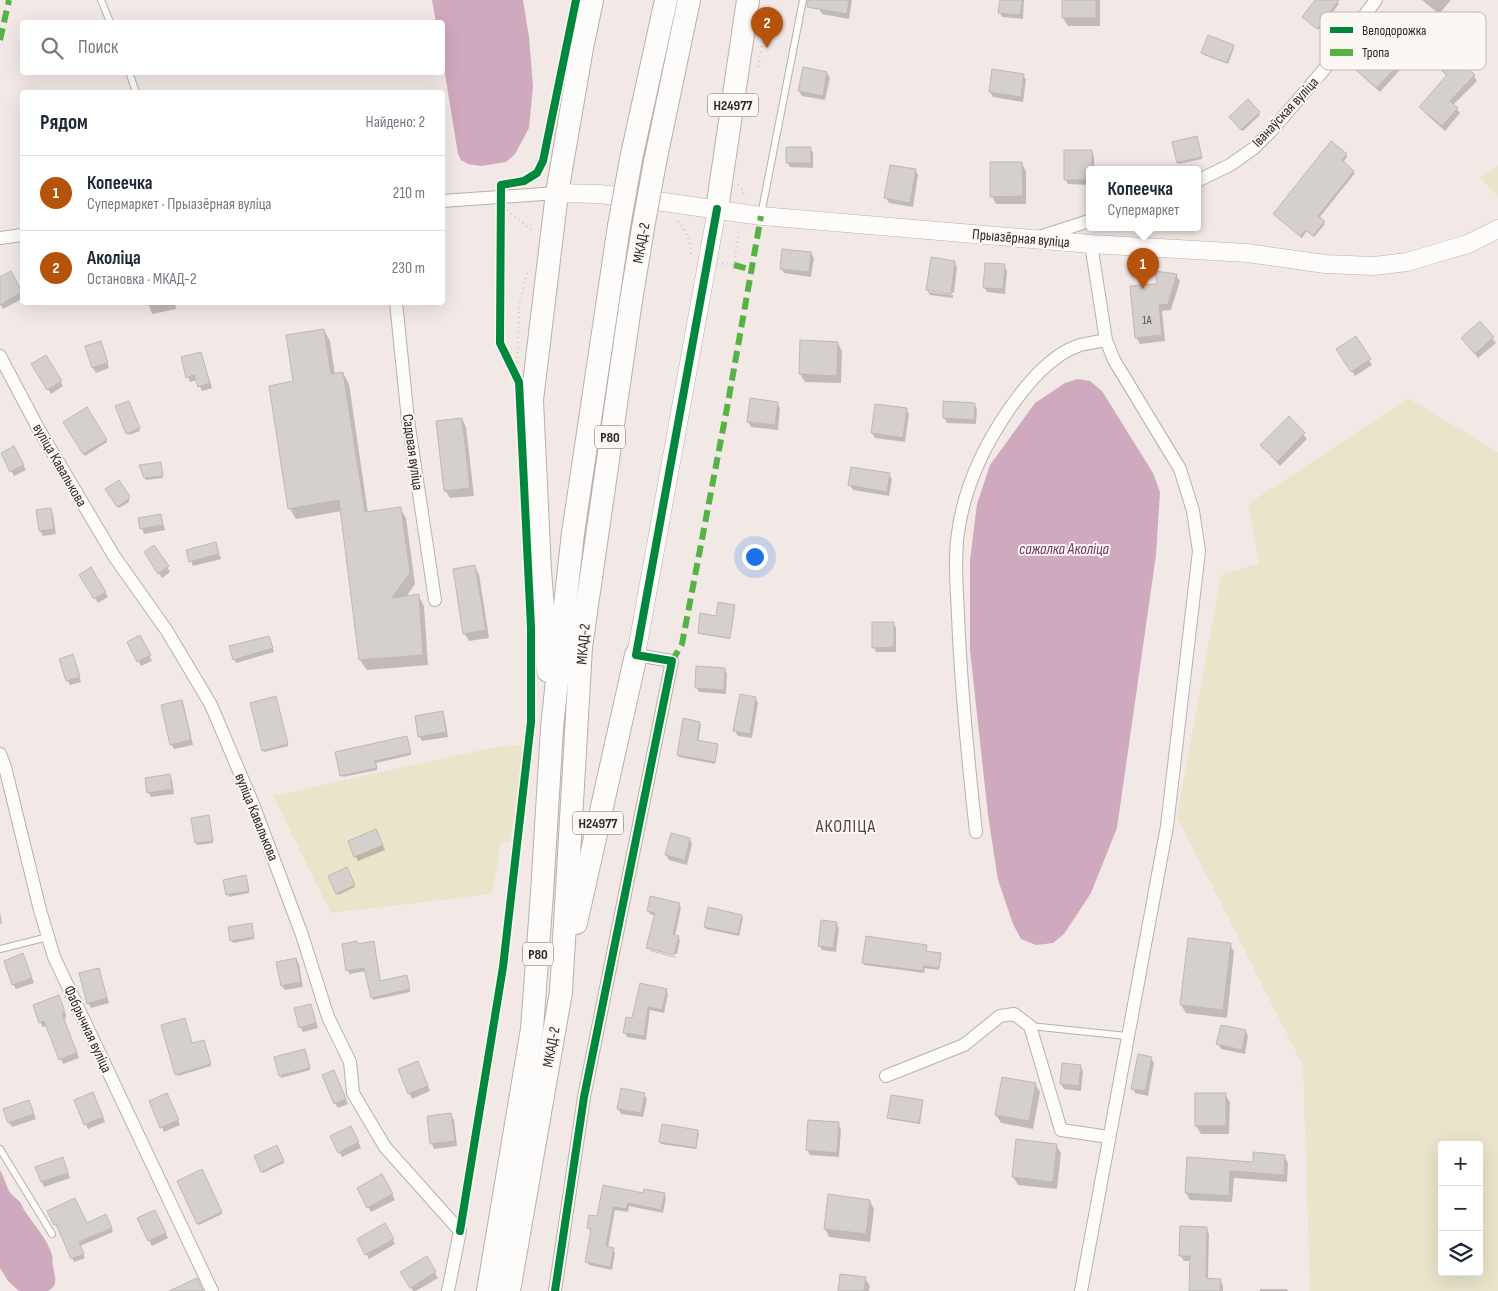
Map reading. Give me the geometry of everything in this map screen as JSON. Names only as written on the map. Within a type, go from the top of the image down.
[{"type":"highway","points":[[552,728],[540,571],[532,400],[557,193],[592,0]]},
{"type":"highway","name":"Р80","points":[[488,1291],[532,1030],[552,728],[573,533],[619,226],[631,159],[666,0]]},
{"type":"highway","name":"МКАД-2","points":[[509,1291],[561,992],[581,647],[628,316],[655,162],[689,0]]},
{"type":"highway","name":"Н24977","points":[[717,209],[748,0]]},
{"type":"highway","name":"Н24977","points":[[561,992],[636,655]]},
{"type":"street","name":"Іванаўская вуліца","points":[[1367,12],[1376,0]]},
{"type":"street","name":"Іванаўская вуліца","points":[[1201,179],[1230,165],[1254,148],[1274,130],[1324,70]]},
{"type":"street","points":[[445,201],[557,193]]},
{"type":"street","name":"Прыазёрная вуліца","points":[[557,193],[608,195],[761,216],[1091,244],[1247,253],[1325,264],[1374,266],[1407,262],[1468,244],[1498,229]]},
{"type":"street","name":"Н24977","points":[[636,655],[717,209]]},
{"type":"street","points":[[1032,239],[1086,222]]},
{"type":"street","points":[[0,238],[20,235]]},
{"type":"street","points":[[1081,1291],[1166,826],[1198,551],[1193,511],[1180,469],[1114,360],[1106,340],[1091,244]]},
{"type":"street","name":"Садовая вуліца","points":[[396,305],[408,420],[435,600]]},
{"type":"street","points":[[976,832],[961,681],[957,578],[958,533],[966,494],[1000,422],[1026,386],[1054,360],[1079,346],[1106,340]]},
{"type":"street","name":"вуліца Кавалькова","points":[[0,356],[38,428],[114,556],[167,631],[211,705],[253,804],[302,935],[328,1017],[350,1062],[354,1094],[385,1147],[460,1231],[448,1291]]},
{"type":"street","points":[[555,1291],[584,1096],[672,661],[636,655]]},
{"type":"street","name":"Фабрычная вуліца","points":[[0,754],[54,956],[212,1291]]},
{"type":"street","points":[[886,1076],[964,1045],[1000,1016],[1014,1014],[1030,1026],[1061,1130],[1109,1137]]},
{"type":"lane","points":[[101,0],[109,20]]},
{"type":"lane","points":[[761,216],[803,0]]},
{"type":"lane","points":[[130,75],[135,90]]},
{"type":"lane","points":[[0,950],[48,937]]},
{"type":"lane","points":[[1030,1026],[1127,1036]]},
{"type":"lane","points":[[0,1149],[52,1234]]},
{"type":"path","points":[[756,72],[759,65],[766,22]]},
{"type":"path","points":[[677,220],[686,231],[690,241],[691,258],[734,265],[744,191],[735,179]]},
{"type":"path","points":[[502,206],[537,234],[552,237]]},
{"type":"path","points":[[502,206],[502,216]]},
{"type":"path","points":[[517,365],[519,305],[528,270]]},
{"type":"path","points":[[508,359],[515,374]]},
{"type":"shaded area","points":[[1498,165],[1498,197],[1480,177]]},
{"type":"shaded area","points":[[1408,398],[1498,452],[1498,1291],[1310,1291],[1303,1066],[1177,816],[1221,575],[1259,563],[1248,504]]},
{"type":"shaded area","points":[[514,745],[525,746],[510,841],[501,843],[492,894],[331,913],[273,796],[486,749]]},
{"type":"water","points":[[432,0],[523,0],[529,37],[533,86],[529,128],[515,154],[506,162],[481,166],[468,164],[461,160],[458,154],[445,74],[445,20],[436,20]]},
{"type":"water","name":"сажалка Аколіца","points":[[1078,379],[1090,381],[1102,391],[1153,473],[1160,492],[1156,555],[1117,828],[1091,893],[1064,934],[1053,943],[1036,945],[1021,939],[1013,924],[998,880],[988,815],[970,650],[970,560],[977,504],[990,465],[1035,403],[1065,383]]},
{"type":"water","points":[[0,1170],[9,1192],[20,1202],[50,1249],[55,1283],[48,1291],[19,1291],[8,1281],[0,1268]]},
{"type":"building","points":[[808,0],[849,0],[847,14],[807,7]]},
{"type":"building","points":[[1000,0],[1022,0],[1020,15],[998,13]]},
{"type":"building","points":[[1062,0],[1096,0],[1096,18],[1062,18]]},
{"type":"building","points":[[1315,0],[1339,0],[1330,12],[1320,12],[1320,25],[1317,29],[1302,17]]},
{"type":"building","points":[[1208,35],[1234,45],[1227,63],[1201,53]]},
{"type":"building","points":[[803,67],[827,72],[823,96],[798,91]]},
{"type":"building","points":[[992,69],[1024,74],[1021,97],[989,92]]},
{"type":"building","points":[[1356,70],[1393,70],[1377,88]]},
{"type":"building","points":[[1442,70],[1470,70],[1475,75],[1450,101],[1458,108],[1442,126],[1419,107],[1447,75]]},
{"type":"building","points":[[1248,99],[1260,112],[1241,130],[1229,117]]},
{"type":"building","points":[[1197,136],[1202,157],[1177,163],[1172,142]]},
{"type":"building","points":[[1331,141],[1347,154],[1342,160],[1354,171],[1318,216],[1325,221],[1313,236],[1306,230],[1300,236],[1273,214]]},
{"type":"building","points":[[786,147],[811,147],[811,163],[786,163]]},
{"type":"building","points":[[1064,150],[1092,150],[1092,166],[1086,166],[1086,180],[1064,180]]},
{"type":"building","points":[[990,162],[1022,162],[1023,196],[990,197]]},
{"type":"building","points":[[890,165],[916,169],[910,203],[884,198]]},
{"type":"building","points":[[782,249],[811,252],[809,272],[780,269]]},
{"type":"building","points":[[931,257],[955,261],[951,294],[926,290]]},
{"type":"building","points":[[985,263],[1005,264],[1003,289],[983,288]]},
{"type":"building","points":[[11,271],[20,288],[20,293],[0,305],[0,277]]},
{"type":"building","points":[[1155,271],[1177,274],[1168,304],[1159,305],[1162,335],[1135,338],[1130,286],[1157,284]]},
{"type":"building","points":[[1480,321],[1494,337],[1475,354],[1461,338]]},
{"type":"building","points":[[324,329],[331,374],[343,372],[365,512],[401,507],[410,573],[392,598],[419,594],[423,655],[359,660],[339,500],[288,509],[269,386],[293,381],[286,335]]},
{"type":"building","points":[[1356,336],[1371,359],[1351,372],[1336,349]]},
{"type":"building","points":[[800,340],[838,342],[837,376],[799,374]]},
{"type":"building","points":[[101,341],[108,363],[92,368],[85,346]]},
{"type":"building","points":[[201,352],[210,383],[198,387],[194,375],[186,378],[181,357]]},
{"type":"building","points":[[46,355],[62,381],[47,390],[31,364]]},
{"type":"building","points":[[750,398],[778,402],[775,425],[747,422]]},
{"type":"building","points":[[129,401],[140,428],[126,434],[115,406]]},
{"type":"building","points":[[943,401],[975,403],[974,420],[943,418]]},
{"type":"building","points":[[875,404],[907,408],[903,438],[871,433]]},
{"type":"building","points":[[87,407],[107,440],[83,454],[63,422]]},
{"type":"building","points":[[1289,416],[1305,433],[1277,462],[1260,445]]},
{"type":"building","points":[[462,418],[470,488],[444,491],[436,421]]},
{"type":"building","points":[[14,446],[24,465],[10,472],[1,453]]},
{"type":"building","points":[[161,462],[163,476],[144,478],[139,465]]},
{"type":"building","points":[[851,467],[890,473],[887,492],[848,485]]},
{"type":"building","points":[[119,480],[129,495],[129,499],[117,507],[105,489]]},
{"type":"building","points":[[51,508],[54,529],[39,531],[36,510]]},
{"type":"building","points":[[161,514],[163,525],[140,529],[138,518]]},
{"type":"building","points":[[216,542],[219,554],[189,562],[186,550]]},
{"type":"building","points":[[154,545],[169,566],[158,574],[144,552]]},
{"type":"building","points":[[475,565],[486,630],[463,634],[453,569]]},
{"type":"building","points":[[91,567],[106,592],[94,599],[79,575]]},
{"type":"building","points":[[718,602],[735,605],[730,638],[698,633],[700,613],[716,616]]},
{"type":"building","points":[[872,622],[894,622],[894,647],[872,648]]},
{"type":"building","points":[[140,635],[151,655],[137,662],[127,642]]},
{"type":"building","points":[[269,636],[273,648],[233,660],[229,646]]},
{"type":"building","points":[[73,654],[80,677],[66,681],[59,659]]},
{"type":"building","points":[[696,666],[725,668],[724,690],[695,688]]},
{"type":"building","points":[[740,694],[756,697],[750,734],[733,731]]},
{"type":"building","points":[[276,696],[288,744],[262,751],[250,703]]},
{"type":"building","points":[[182,700],[191,740],[170,745],[161,705]]},
{"type":"building","points":[[443,711],[446,732],[418,737],[415,716]]},
{"type":"building","points":[[683,718],[700,722],[697,740],[718,744],[715,762],[677,755]]},
{"type":"building","points":[[407,736],[411,753],[375,761],[377,768],[340,776],[335,752]]},
{"type":"building","points":[[170,774],[172,789],[147,793],[145,778]]},
{"type":"building","points":[[209,815],[213,841],[195,843],[191,818]]},
{"type":"building","points":[[376,829],[383,845],[354,857],[348,841]]},
{"type":"building","points":[[671,833],[690,838],[685,860],[665,855]]},
{"type":"building","points":[[347,867],[355,885],[336,894],[328,876]]},
{"type":"building","points":[[246,875],[249,891],[226,895],[223,880]]},
{"type":"building","points":[[650,896],[680,903],[673,934],[679,936],[674,955],[646,948],[655,913],[647,911]]},
{"type":"building","points":[[708,907],[742,915],[738,934],[704,927]]},
{"type":"building","points":[[821,920],[837,922],[833,948],[818,946]]},
{"type":"building","points":[[252,923],[254,937],[230,941],[228,927]]},
{"type":"building","points":[[866,936],[927,945],[926,951],[941,953],[939,968],[924,966],[923,971],[862,963]]},
{"type":"building","points":[[1188,938],[1231,943],[1223,1010],[1180,1005]]},
{"type":"building","points":[[357,941],[357,944],[374,941],[380,981],[407,975],[410,989],[371,998],[364,968],[346,971],[342,944]]},
{"type":"building","points":[[23,953],[32,978],[12,985],[4,961]]},
{"type":"building","points":[[296,958],[301,982],[281,986],[276,962]]},
{"type":"building","points":[[99,968],[107,998],[87,1004],[79,973]]},
{"type":"building","points":[[640,983],[667,989],[662,1010],[648,1007],[644,1036],[623,1033],[626,1017],[632,1018]]},
{"type":"building","points":[[59,995],[64,1009],[62,1014],[77,1053],[59,1060],[44,1021],[39,1023],[33,1005]]},
{"type":"building","points":[[311,1004],[316,1023],[299,1028],[294,1008]]},
{"type":"building","points":[[185,1018],[192,1043],[204,1040],[211,1064],[175,1075],[161,1025]]},
{"type":"building","points":[[1221,1025],[1246,1030],[1242,1050],[1216,1044]]},
{"type":"building","points":[[305,1049],[310,1068],[279,1076],[274,1057]]},
{"type":"building","points":[[1138,1054],[1152,1057],[1145,1091],[1131,1089]]},
{"type":"building","points":[[418,1061],[428,1086],[408,1094],[398,1069]]},
{"type":"building","points":[[1062,1063],[1081,1065],[1079,1086],[1060,1084]]},
{"type":"building","points":[[334,1070],[346,1099],[334,1104],[322,1075]]},
{"type":"building","points":[[1002,1077],[1036,1083],[1029,1121],[995,1115]]},
{"type":"building","points":[[621,1088],[645,1093],[641,1113],[617,1109]]},
{"type":"building","points":[[93,1092],[103,1117],[84,1125],[74,1100]]},
{"type":"building","points":[[167,1093],[179,1120],[160,1128],[149,1101]]},
{"type":"building","points":[[1195,1093],[1226,1093],[1226,1126],[1195,1126]]},
{"type":"building","points":[[891,1095],[923,1100],[919,1123],[887,1118]]},
{"type":"building","points":[[29,1100],[34,1114],[8,1123],[3,1109]]},
{"type":"building","points":[[451,1113],[455,1141],[430,1144],[427,1116]]},
{"type":"building","points":[[808,1120],[839,1122],[837,1153],[806,1150]]},
{"type":"building","points":[[662,1124],[698,1130],[696,1148],[659,1142]]},
{"type":"building","points":[[351,1126],[359,1142],[338,1153],[330,1136]]},
{"type":"building","points":[[1016,1139],[1057,1144],[1053,1182],[1012,1177]]},
{"type":"building","points":[[277,1145],[284,1161],[261,1172],[254,1156]]},
{"type":"building","points":[[1253,1152],[1285,1155],[1284,1175],[1230,1171],[1229,1196],[1185,1193],[1187,1157],[1253,1162]]},
{"type":"building","points":[[63,1157],[68,1173],[41,1182],[35,1167]]},
{"type":"building","points":[[202,1169],[222,1212],[197,1224],[177,1181]]},
{"type":"building","points":[[382,1174],[393,1194],[367,1208],[357,1188]]},
{"type":"building","points":[[603,1185],[643,1193],[644,1189],[665,1193],[661,1210],[628,1203],[626,1209],[613,1207],[606,1246],[614,1248],[610,1267],[585,1262],[591,1229],[587,1228],[589,1215],[597,1216]]},
{"type":"building","points":[[828,1194],[870,1200],[866,1234],[824,1229]]},
{"type":"building","points":[[75,1198],[87,1223],[106,1214],[112,1228],[79,1242],[84,1254],[71,1259],[56,1224],[54,1225],[47,1211]]},
{"type":"building","points":[[155,1210],[166,1233],[148,1241],[137,1218]]},
{"type":"building","points":[[385,1223],[394,1239],[365,1255],[357,1239]]},
{"type":"building","points":[[1180,1226],[1207,1227],[1206,1278],[1221,1279],[1220,1291],[1189,1291],[1190,1256],[1179,1256]]},
{"type":"building","points":[[427,1256],[436,1272],[410,1288],[400,1272]]},
{"type":"building","points":[[840,1274],[866,1277],[864,1291],[838,1291]]},
{"type":"building","points":[[197,1278],[203,1291],[169,1291]]},
{"type":"marked path","points":[[0,40],[9,0]]},
{"type":"marked path","points":[[672,661],[682,644],[761,216]]},
{"type":"marked path","points":[[734,265],[752,270]]},
{"type":"cycle path","points":[[460,1231],[503,967],[531,722],[531,628],[519,382],[500,343],[501,185],[524,181],[537,173],[543,161],[576,0]]},
{"type":"cycle path","points":[[555,1291],[584,1097],[672,661],[636,655],[717,209]]},
{"type":"place","name":"Аколіца","points":[[767,48]]},
{"type":"place","name":"Копеечка","points":[[1143,289]]},
{"type":"district","name":"АКОЛІЦА","points":[[846,826]]}]
